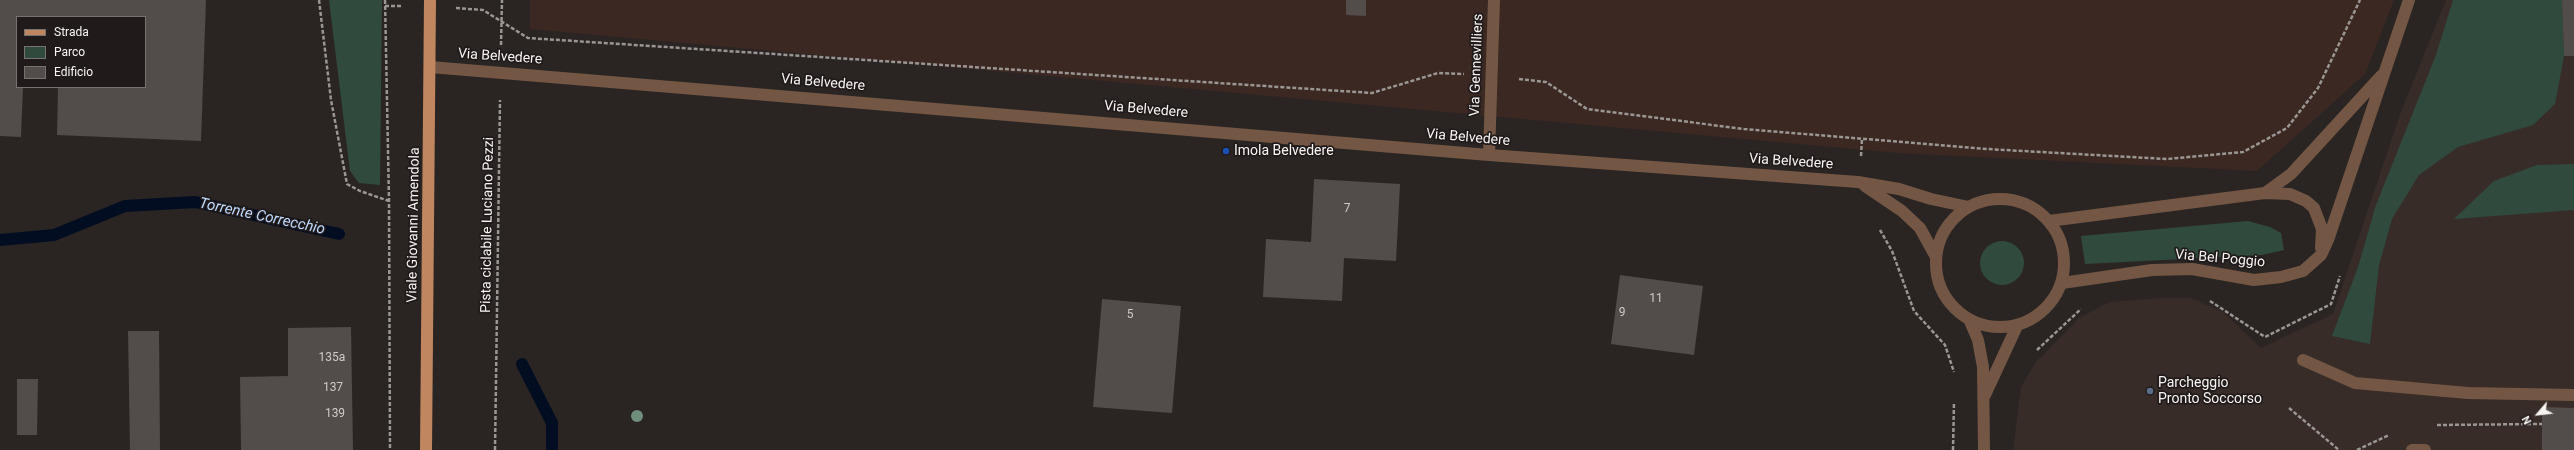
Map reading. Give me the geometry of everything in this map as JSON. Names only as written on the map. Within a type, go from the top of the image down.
[{"type":"main road","name":"Viale Giovanni Amendola","points":[[426,450],[430,0]]},
{"type":"street","name":"Via Gennevilliers","points":[[1489,155],[1494,0]]},
{"type":"street","name":"Via Bel Poggio","points":[[2062,283],[2152,270],[2192,269],[2254,280],[2281,277],[2303,271],[2321,255],[2409,0]]},
{"type":"street","name":"Via Belvedere","points":[[430,67],[500,71],[1489,155],[1858,182],[1899,189],[1931,199],[1969,207]]},
{"type":"street","name":"Via Bel Poggio","points":[[2265,194],[2291,174],[2384,72]]},
{"type":"street","name":"Via Belvedere","points":[[1858,182],[1884,197],[1907,215],[1920,228],[1936,257]]},
{"type":"street","points":[[2049,221],[2265,194],[2290,194],[2306,201],[2314,208],[2322,229],[2321,255]]},
{"type":"street","points":[[1989,200],[2012,200],[2032,207],[2049,221],[2061,240],[2065,261],[2062,283],[2052,302],[2036,317],[2017,326],[2000,328],[1984,326],[1969,319],[1954,308],[1943,293],[1937,276],[1936,257],[1941,237],[1952,220],[1969,207],[1989,200]]},
{"type":"street","points":[[1969,319],[1978,340],[1983,367],[1984,450]]},
{"type":"street","points":[[1984,398],[2017,326]]},
{"type":"street","points":[[2303,360],[2355,383],[2468,393],[2574,395]]},
{"type":"street","points":[[2412,450],[2425,450]]},
{"type":"path","points":[[319,0],[332,107],[347,184],[360,191],[389,201]]},
{"type":"path","points":[[385,0],[389,201],[390,450]]},
{"type":"path","name":"Pista ciclabile Luciano Pezzi","points":[[495,450],[502,0]]},
{"type":"path","points":[[1858,182],[1862,139]]},
{"type":"path","points":[[1876,224],[1892,251],[1914,311],[1945,345],[1954,379]]},
{"type":"path","points":[[2207,299],[2265,338],[2331,304],[2340,274]]},
{"type":"path","points":[[2032,354],[2054,335],[2075,313],[2088,305]]},
{"type":"path","points":[[1953,450],[1954,393],[1984,398]]},
{"type":"path","points":[[2289,408],[2340,450]]},
{"type":"path","points":[[2428,426],[2542,424]]},
{"type":"path","points":[[2357,450],[2390,434]]},
{"type":"shaded area","points":[[530,0],[2394,0],[2365,74],[2257,171],[1898,153],[530,29]]},
{"type":"shaded area","points":[[2446,0],[2574,0],[2574,450],[2013,450],[2021,387],[2035,363],[2079,318],[2109,302],[2160,298],[2191,298],[2223,312],[2261,348],[2333,314],[2399,117]]},
{"type":"green space","points":[[329,0],[382,0],[380,185],[359,183],[350,171]]},
{"type":"green space","points":[[2453,0],[2562,0],[2564,56],[2555,104],[2533,125],[2458,147],[2419,175],[2392,219],[2379,265],[2370,344],[2332,336],[2358,267],[2376,205],[2436,55]]},
{"type":"green space","points":[[2574,164],[2574,210],[2454,219],[2494,181],[2537,165]]},
{"type":"green space","points":[[2248,221],[2270,227],[2281,233],[2284,250],[2262,255],[2085,264],[2081,236]]},
{"type":"green space","points":[[1998,241],[2006,241],[2018,247],[2024,259],[2024,267],[2018,279],[2006,285],[1998,285],[1986,279],[1980,267],[1980,259],[1986,247]]},
{"type":"building","points":[[0,0],[206,0],[201,141],[57,135],[58,88],[146,88],[146,16],[16,16],[16,88],[23,88],[21,137],[0,136]]},
{"type":"building","points":[[1346,0],[1366,0],[1366,16],[1346,15]]},
{"type":"building","points":[[2562,0],[2574,0],[2574,56],[2564,56]]},
{"type":"building","points":[[1314,179],[1400,184],[1396,261],[1344,258],[1342,301],[1263,297],[1266,239],[1311,242]]},
{"type":"building","points":[[1620,275],[1703,286],[1694,355],[1611,344]]},
{"type":"building","points":[[1102,299],[1181,306],[1172,413],[1093,407]]},
{"type":"building","points":[[351,327],[353,450],[241,450],[240,377],[288,376],[288,328]]},
{"type":"building","points":[[128,331],[159,331],[160,450],[130,450]]},
{"type":"building","points":[[17,379],[38,379],[37,435],[17,435]]},
{"type":"building","points":[[2542,407],[2574,408],[2574,450],[2542,450]]},
{"type":"waterway","name":"Torrente Correcchio","points":[[0,240],[54,235],[125,206],[195,202],[339,234]]},
{"type":"waterway","name":"Torrente Correcchio","points":[[522,364],[552,423],[552,450]]},
{"type":"place","name":"Imola Belvedere","points":[[1226,151]]},
{"type":"place","name":"Parcheggio Pronto Soccorso","points":[[2150,391]]}]
